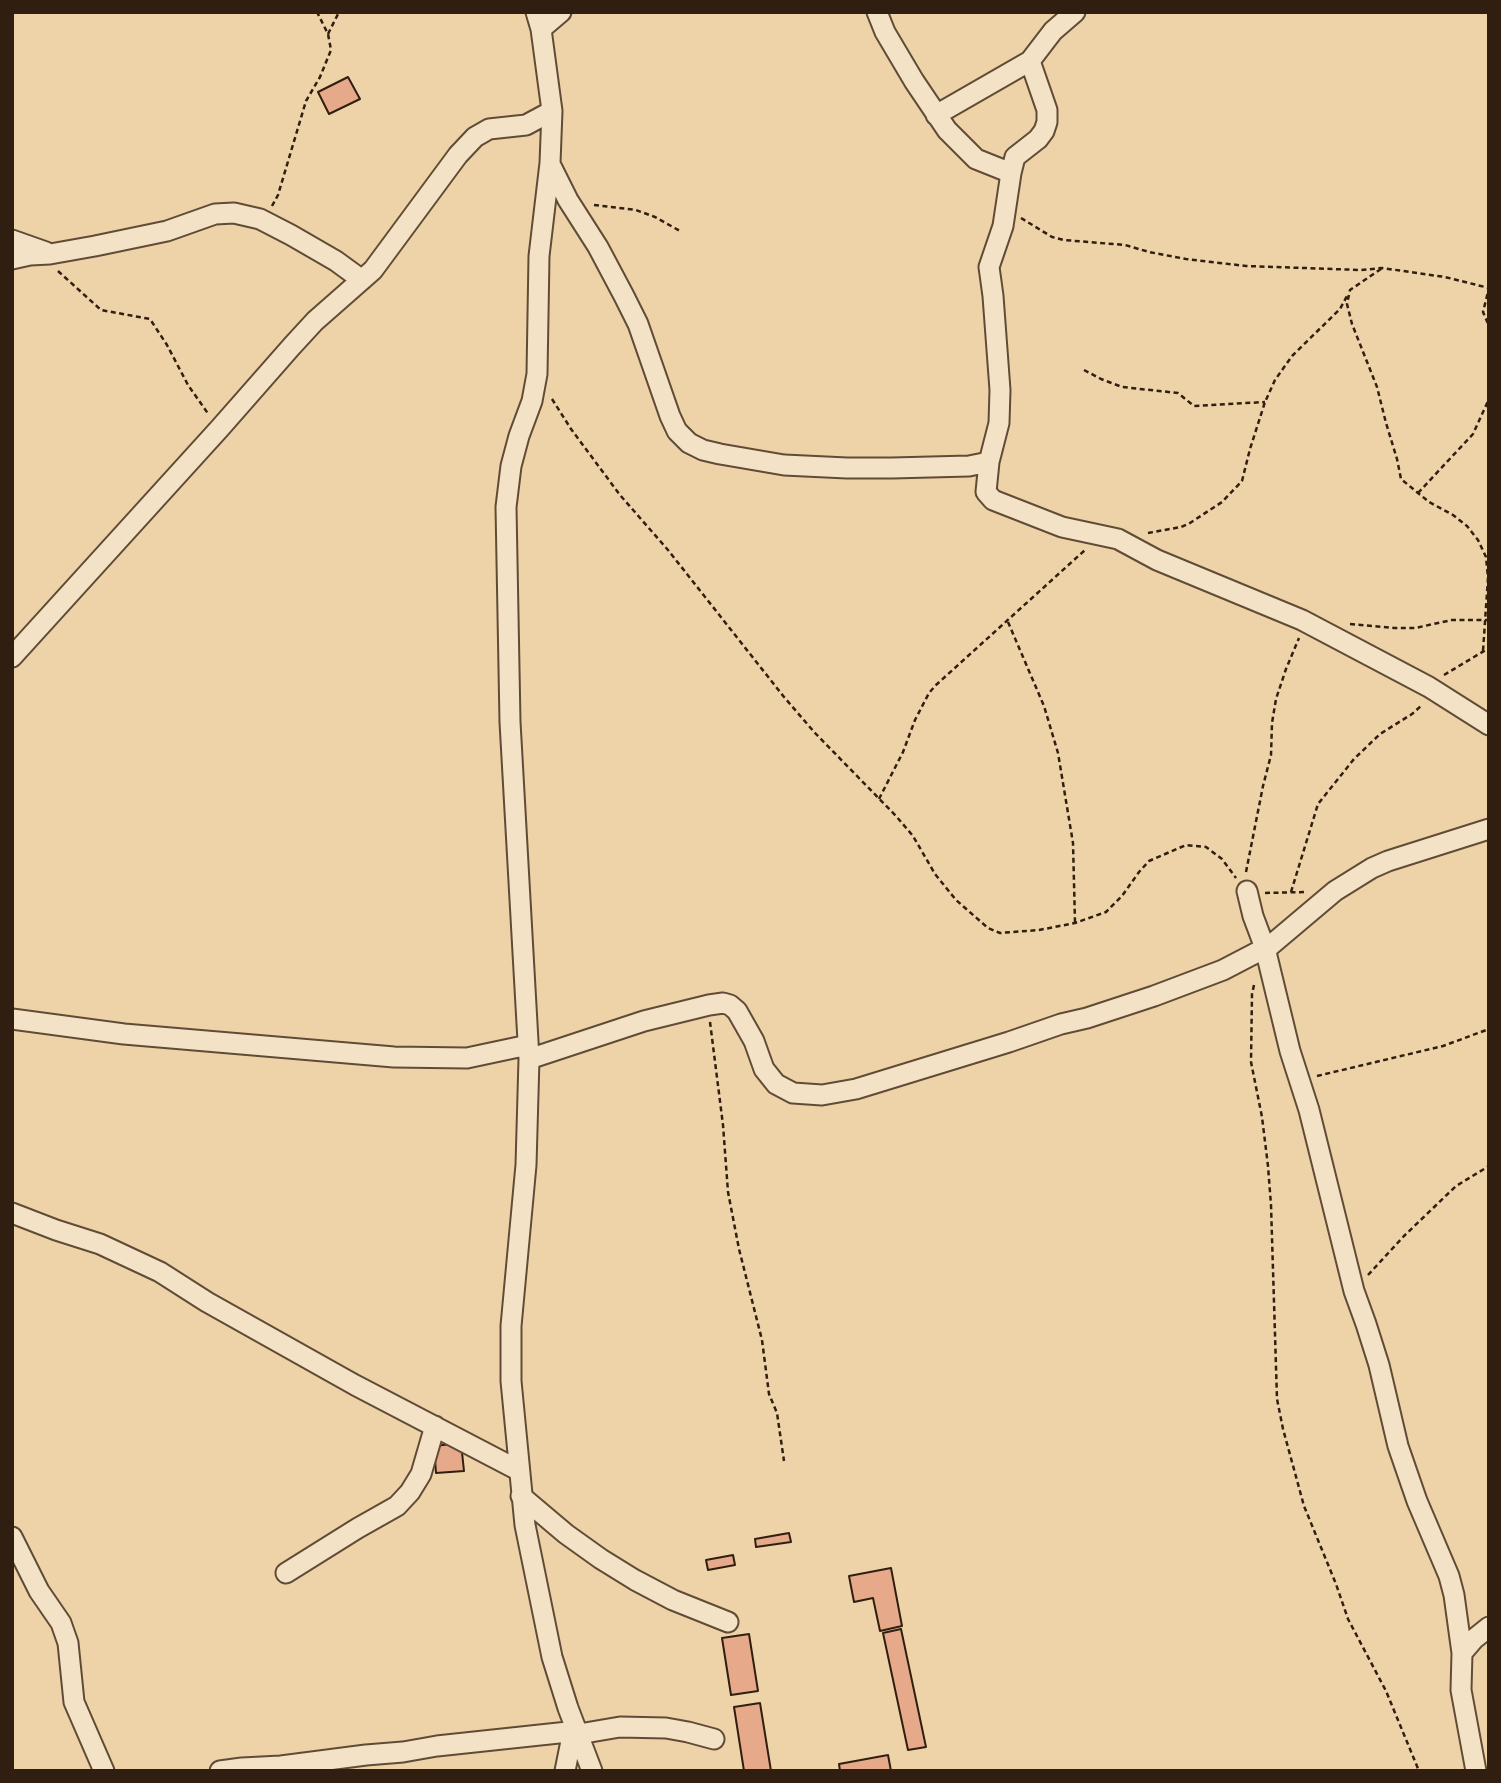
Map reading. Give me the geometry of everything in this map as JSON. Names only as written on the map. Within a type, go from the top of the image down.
[{"type":"street","points":[[561,12],[539,21],[552,111],[550,163],[539,256],[537,374],[532,401],[511,466],[506,507],[510,722],[529,1052],[526,1165],[511,1326],[511,1381],[525,1525],[552,1657],[576,1732],[592,1771]]},
{"type":"street","points":[[877,12],[885,32],[914,81],[953,137],[976,159],[1011,173]]},
{"type":"street","points":[[936,115],[1030,61],[1053,31],[1075,12]]},
{"type":"street","points":[[1030,61],[1047,110],[1047,122],[1038,139],[1015,157],[1003,226],[989,267],[1000,390],[999,423],[989,462],[986,492],[993,500],[1062,527],[1111,537],[1157,560],[1310,624],[1429,687],[1489,725]]},
{"type":"street","points":[[12,657],[307,329],[373,270],[458,155],[475,137],[489,129],[526,125],[552,111]]},
{"type":"street","points":[[550,163],[638,324],[670,416],[677,431],[689,443],[711,452],[784,465],[869,468],[969,466],[989,462]]},
{"type":"street","points":[[12,259],[167,231],[215,214],[234,213],[260,219],[308,244],[362,280]]},
{"type":"street","points":[[12,240],[44,254]]},
{"type":"street","points":[[12,1019],[124,1034],[394,1057],[467,1058],[529,1052],[723,1003],[737,1011],[754,1041],[764,1069],[776,1084],[793,1093],[821,1096],[856,1089],[1087,1018],[1266,954],[1271,945],[1335,891],[1372,868],[1489,829]]},
{"type":"street","points":[[1245,889],[1266,954],[1354,1291],[1378,1365],[1407,1474],[1449,1576],[1462,1653],[1461,1690],[1476,1771]]},
{"type":"street","points":[[12,1213],[100,1244],[160,1272],[207,1302],[355,1385],[518,1469]]},
{"type":"street","points":[[286,1573],[397,1506],[421,1474],[435,1426]]},
{"type":"street","points":[[521,1496],[566,1534],[635,1580],[673,1600],[728,1622]]},
{"type":"street","points":[[12,1537],[39,1591],[61,1623],[71,1656],[74,1702],[104,1771]]},
{"type":"street","points":[[1462,1653],[1489,1627]]},
{"type":"street","points":[[220,1771],[620,1727],[666,1727],[714,1740]]},
{"type":"street","points":[[565,1771],[576,1732]]},
{"type":"path","points":[[260,219],[278,195],[306,101],[331,50],[328,33],[317,12]]},
{"type":"path","points":[[328,33],[339,12]]},
{"type":"path","points":[[568,200],[636,210],[680,231]]},
{"type":"path","points":[[1006,209],[1052,237],[1125,245],[1186,259],[1247,266],[1361,270],[1382,268],[1445,277],[1489,288],[1483,312],[1489,326]]},
{"type":"path","points":[[44,254],[101,310],[150,319],[188,385],[220,428]]},
{"type":"path","points":[[880,799],[929,693],[1082,552],[1111,537],[1181,527],[1228,496],[1242,481],[1265,402],[1275,380],[1292,356],[1340,309],[1350,290],[1382,268]]},
{"type":"path","points":[[1350,290],[1347,303],[1352,324],[1377,387],[1398,459],[1401,479],[1429,502],[1467,526],[1478,540],[1489,563]]},
{"type":"path","points":[[1084,370],[1122,387],[1178,393],[1194,406],[1265,402]]},
{"type":"path","points":[[537,374],[571,429],[620,495],[668,550],[791,706],[913,836],[935,874],[956,900],[988,928],[1000,933],[1018,932],[1075,923],[1106,912],[1149,861],[1186,845],[1206,847],[1222,859],[1245,889],[1259,894],[1335,891]]},
{"type":"path","points":[[1418,494],[1473,434],[1489,399]]},
{"type":"path","points":[[1483,651],[1487,620],[1486,556]]},
{"type":"path","points":[[1340,624],[1415,628],[1452,620],[1487,620]]},
{"type":"path","points":[[1007,621],[1044,706],[1058,753],[1073,843],[1075,923]]},
{"type":"path","points":[[1245,889],[1271,754],[1276,699],[1299,638],[1310,624]]},
{"type":"path","points":[[1291,892],[1318,804],[1354,759],[1380,734],[1422,705],[1429,687],[1448,671],[1489,648]]},
{"type":"path","points":[[1266,954],[1252,994],[1251,1062],[1262,1117],[1269,1179],[1277,1399],[1292,1468],[1304,1506],[1348,1619],[1386,1691],[1419,1771]]},
{"type":"path","points":[[709,1005],[729,1192],[738,1249],[762,1340],[769,1394],[777,1413],[784,1461]]},
{"type":"path","points":[[1299,1079],[1443,1045],[1489,1029]]},
{"type":"path","points":[[1354,1291],[1404,1236],[1457,1185],[1489,1166]]},
{"type":"building","points":[[348,77],[360,99],[329,114],[318,92]]},
{"type":"building","points":[[461,1443],[464,1471],[436,1473],[434,1446]]},
{"type":"building","points":[[789,1533],[791,1542],[756,1547],[755,1539]]},
{"type":"building","points":[[733,1555],[735,1565],[708,1570],[706,1560]]},
{"type":"building","points":[[891,1568],[902,1626],[880,1631],[873,1598],[854,1602],[849,1576]]},
{"type":"building","points":[[901,1629],[926,1747],[908,1750],[883,1633]]},
{"type":"building","points":[[749,1634],[758,1691],[731,1695],[722,1638]]},
{"type":"building","points":[[760,1703],[771,1771],[744,1771],[734,1707]]},
{"type":"building","points":[[888,1755],[891,1771],[840,1771],[839,1764]]}]
